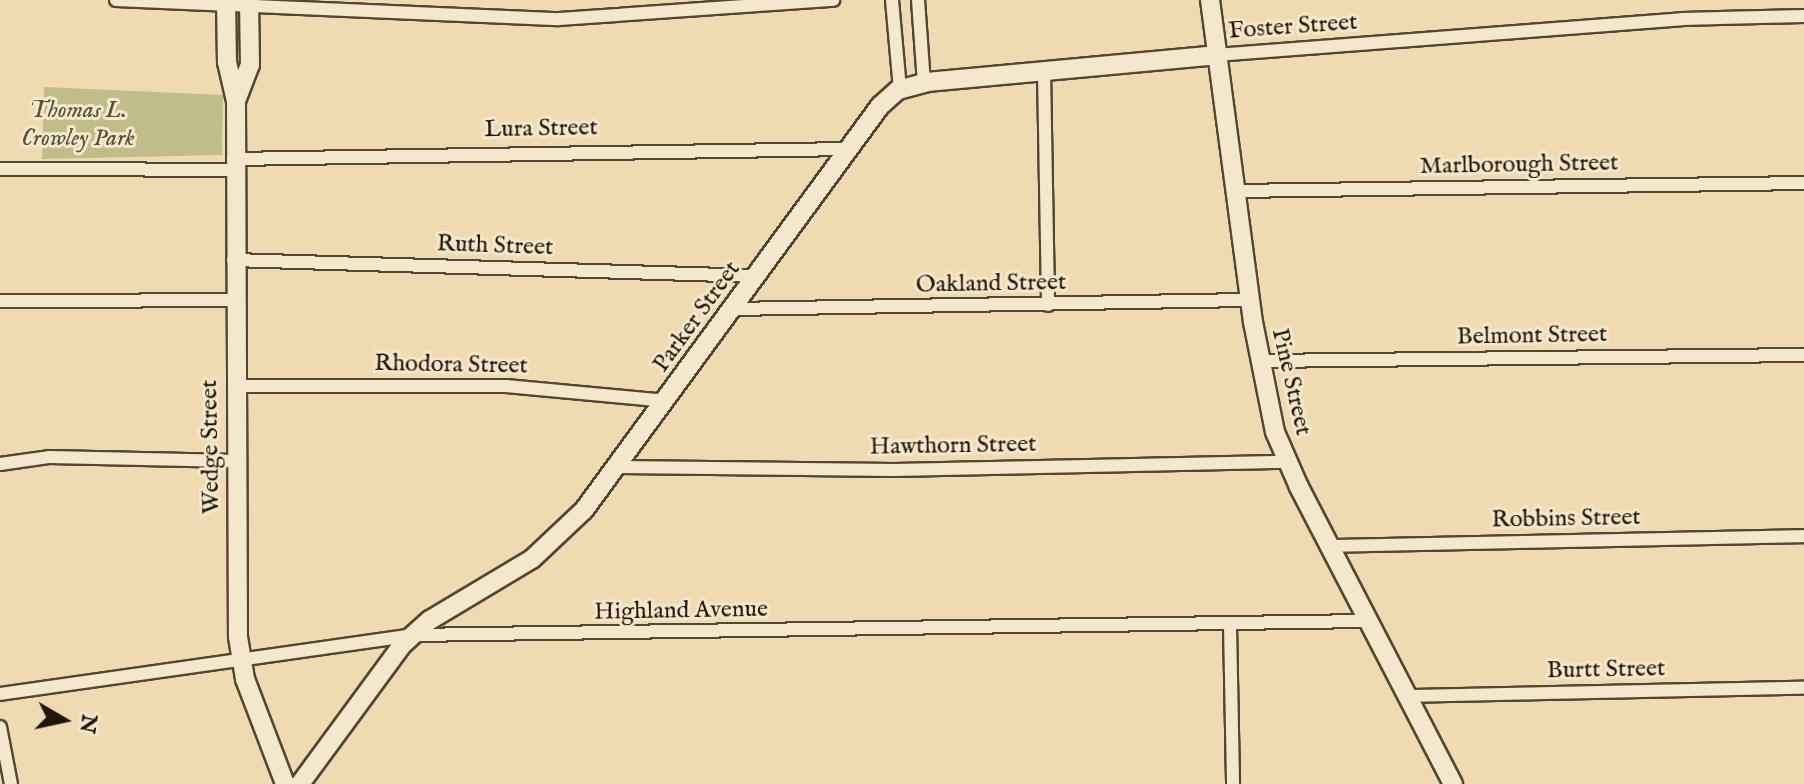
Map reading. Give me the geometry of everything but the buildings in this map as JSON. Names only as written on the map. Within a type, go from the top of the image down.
[{"type":"street","points":[[116,0],[559,19],[833,0]]},
{"type":"street","points":[[892,0],[900,90],[924,83],[1216,55]]},
{"type":"street","points":[[918,0],[924,83]]},
{"type":"street","name":"Pine Street","points":[[1210,0],[1249,300],[1260,361],[1287,462],[1453,784]]},
{"type":"street","name":"Wedge Street","points":[[226,3],[227,62],[236,101],[233,164],[234,386],[241,661],[285,784]]},
{"type":"street","name":"Wedge Street","points":[[236,101],[250,65],[249,4]]},
{"type":"street","name":"Foster Street","points":[[1216,55],[1696,18],[1804,16]]},
{"type":"street","points":[[1044,71],[1048,305]]},
{"type":"street","name":"Parker Street","points":[[300,784],[324,745],[412,635],[532,559],[572,524],[619,467],[849,149],[900,90]]},
{"type":"street","name":"Lura Street","points":[[0,169],[233,164],[536,150],[849,149]]},
{"type":"street","name":"Marlborough Street","points":[[1234,191],[1804,183]]},
{"type":"street","name":"Ruth Street","points":[[233,260],[756,276]]},
{"type":"street","points":[[0,301],[234,300]]},
{"type":"street","name":"Oakland Street","points":[[732,309],[1249,300]]},
{"type":"street","name":"Belmont Street","points":[[1260,361],[1804,355]]},
{"type":"street","name":"Rhodora Street","points":[[234,386],[506,386],[667,401]]},
{"type":"street","points":[[0,464],[49,457],[235,461]]},
{"type":"street","name":"Hawthorn Street","points":[[619,467],[894,470],[1287,462]]},
{"type":"street","name":"Robbins Street","points":[[1329,546],[1804,536]]},
{"type":"street","name":"Highland Avenue","points":[[0,694],[412,635],[1368,621]]},
{"type":"street","points":[[1230,625],[1233,784]]},
{"type":"street","name":"Burtt Street","points":[[1408,696],[1804,688]]},
{"type":"street","points":[[0,727],[11,784]]},
{"type":"green space","name":"Thomas L. Crowley Park","points":[[44,87],[223,95],[222,155],[42,159]]}]
